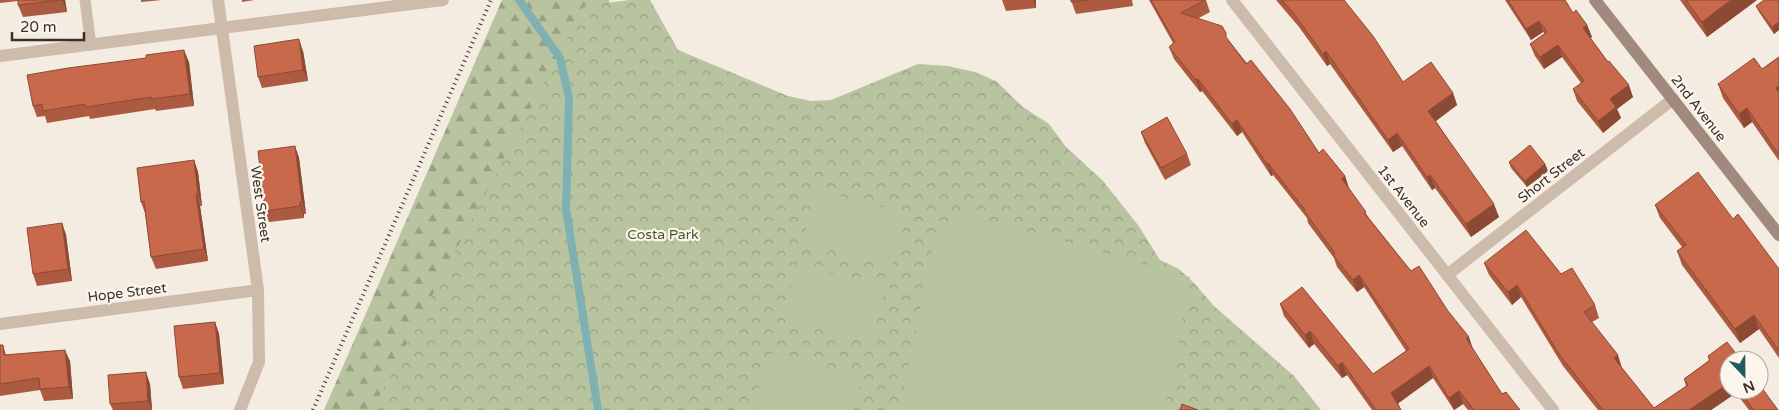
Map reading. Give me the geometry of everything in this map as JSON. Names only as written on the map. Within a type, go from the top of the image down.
[{"type":"street","name":"West Street","points":[[218,0],[258,290],[259,362],[240,410]]},
{"type":"street","points":[[0,56],[443,0]]},
{"type":"street","name":"1st Avenue","points":[[1232,0],[1553,410]]},
{"type":"street","name":"2nd Avenue","points":[[1595,0],[1779,235]]},
{"type":"street","name":"Short Street","points":[[1447,275],[1673,99]]},
{"type":"street","name":"Hope Street","points":[[0,324],[258,290]]},
{"type":"lane","points":[[85,0],[91,45]]},
{"type":"green space","points":[[502,0],[609,0],[644,410],[324,410]]},
{"type":"green space","name":"Costa Park","points":[[630,0],[650,0],[678,50],[788,96],[811,101],[831,100],[918,64],[948,66],[975,72],[996,81],[1023,107],[1049,124],[1066,147],[1103,181],[1138,225],[1160,260],[1179,269],[1214,306],[1294,376],[1321,410],[372,410],[584,6]]},
{"type":"green space","points":[[817,190],[906,213],[892,266],[802,242]]},
{"type":"green space","points":[[967,215],[1190,277],[1173,377],[1162,410],[900,410],[936,232]]},
{"type":"green space","points":[[797,265],[886,288],[872,341],[782,317]]},
{"type":"green space","points":[[769,353],[862,379],[853,410],[753,410]]},
{"type":"building","points":[[18,0],[62,0],[18,5]]},
{"type":"building","points":[[1071,0],[1088,0],[1071,2]]},
{"type":"building","points":[[1151,0],[1205,0],[1181,13],[1222,26],[1226,37],[1246,64],[1251,60],[1290,109],[1319,153],[1323,149],[1345,176],[1342,179],[1366,212],[1364,213],[1411,271],[1419,266],[1448,311],[1469,337],[1466,338],[1502,394],[1506,392],[1520,410],[1474,410],[1459,391],[1449,398],[1429,366],[1391,393],[1401,410],[1376,410],[1342,362],[1338,366],[1310,331],[1305,335],[1280,304],[1302,287],[1373,374],[1409,349],[1359,275],[1353,280],[1333,255],[1335,253],[1305,210],[1267,164],[1237,120],[1232,124],[1198,79],[1196,80],[1169,47],[1175,42]]},
{"type":"building","points":[[1282,0],[1344,0],[1373,36],[1403,82],[1431,62],[1453,93],[1428,111],[1494,204],[1466,224],[1430,175],[1427,177],[1397,133],[1388,140],[1326,51],[1323,54]]},
{"type":"building","points":[[1508,0],[1565,0],[1573,13],[1576,10],[1587,25],[1583,28],[1608,62],[1629,85],[1610,99],[1616,107],[1598,121],[1573,89],[1584,81],[1558,45],[1540,57],[1530,44],[1547,32],[1539,21],[1526,29]]},
{"type":"building","points":[[1686,0],[1731,0],[1702,22]]},
{"type":"building","points":[[1764,0],[1779,0],[1779,22],[1772,27],[1756,6]]},
{"type":"building","points":[[299,39],[303,70],[258,77],[254,46]]},
{"type":"building","points":[[184,50],[190,94],[151,99],[151,97],[86,107],[85,104],[43,111],[42,104],[33,106],[27,75],[146,58],[146,55]]},
{"type":"building","points":[[1779,57],[1779,86],[1776,88],[1779,93],[1779,155],[1747,108],[1739,114],[1718,84],[1754,58],[1762,69]]},
{"type":"building","points":[[1167,117],[1187,154],[1161,168],[1141,132]]},
{"type":"building","points":[[1530,145],[1545,164],[1525,181],[1509,162]]},
{"type":"building","points":[[295,146],[302,202],[300,202],[300,206],[265,211],[258,151]]},
{"type":"building","points":[[194,160],[198,194],[196,194],[204,249],[151,257],[144,201],[141,202],[137,168]]},
{"type":"building","points":[[1698,172],[1733,219],[1738,214],[1779,269],[1779,351],[1754,315],[1735,329],[1677,251],[1686,245],[1655,205]]},
{"type":"building","points":[[62,223],[68,269],[33,274],[27,228]]},
{"type":"building","points":[[1526,230],[1561,274],[1572,268],[1595,305],[1584,312],[1618,355],[1614,358],[1654,408],[1688,385],[1684,379],[1710,360],[1708,356],[1727,342],[1733,350],[1719,350],[1719,390],[1689,410],[1603,410],[1559,354],[1517,285],[1508,292],[1484,263]]},
{"type":"building","points":[[215,322],[220,373],[179,377],[174,326]]},
{"type":"building","points":[[0,345],[3,345],[4,355],[65,350],[69,387],[40,389],[39,378],[0,384]]},
{"type":"building","points":[[146,372],[148,401],[110,404],[108,375]]},
{"type":"building","points":[[1769,398],[1778,410],[1754,410],[1746,400],[1769,400]]},
{"type":"building","points":[[1182,404],[1198,410],[1180,410]]},
{"type":"waterway","points":[[519,0],[560,58],[569,98],[566,209],[598,410]]},
{"type":"railway","points":[[313,410],[491,0]]}]
